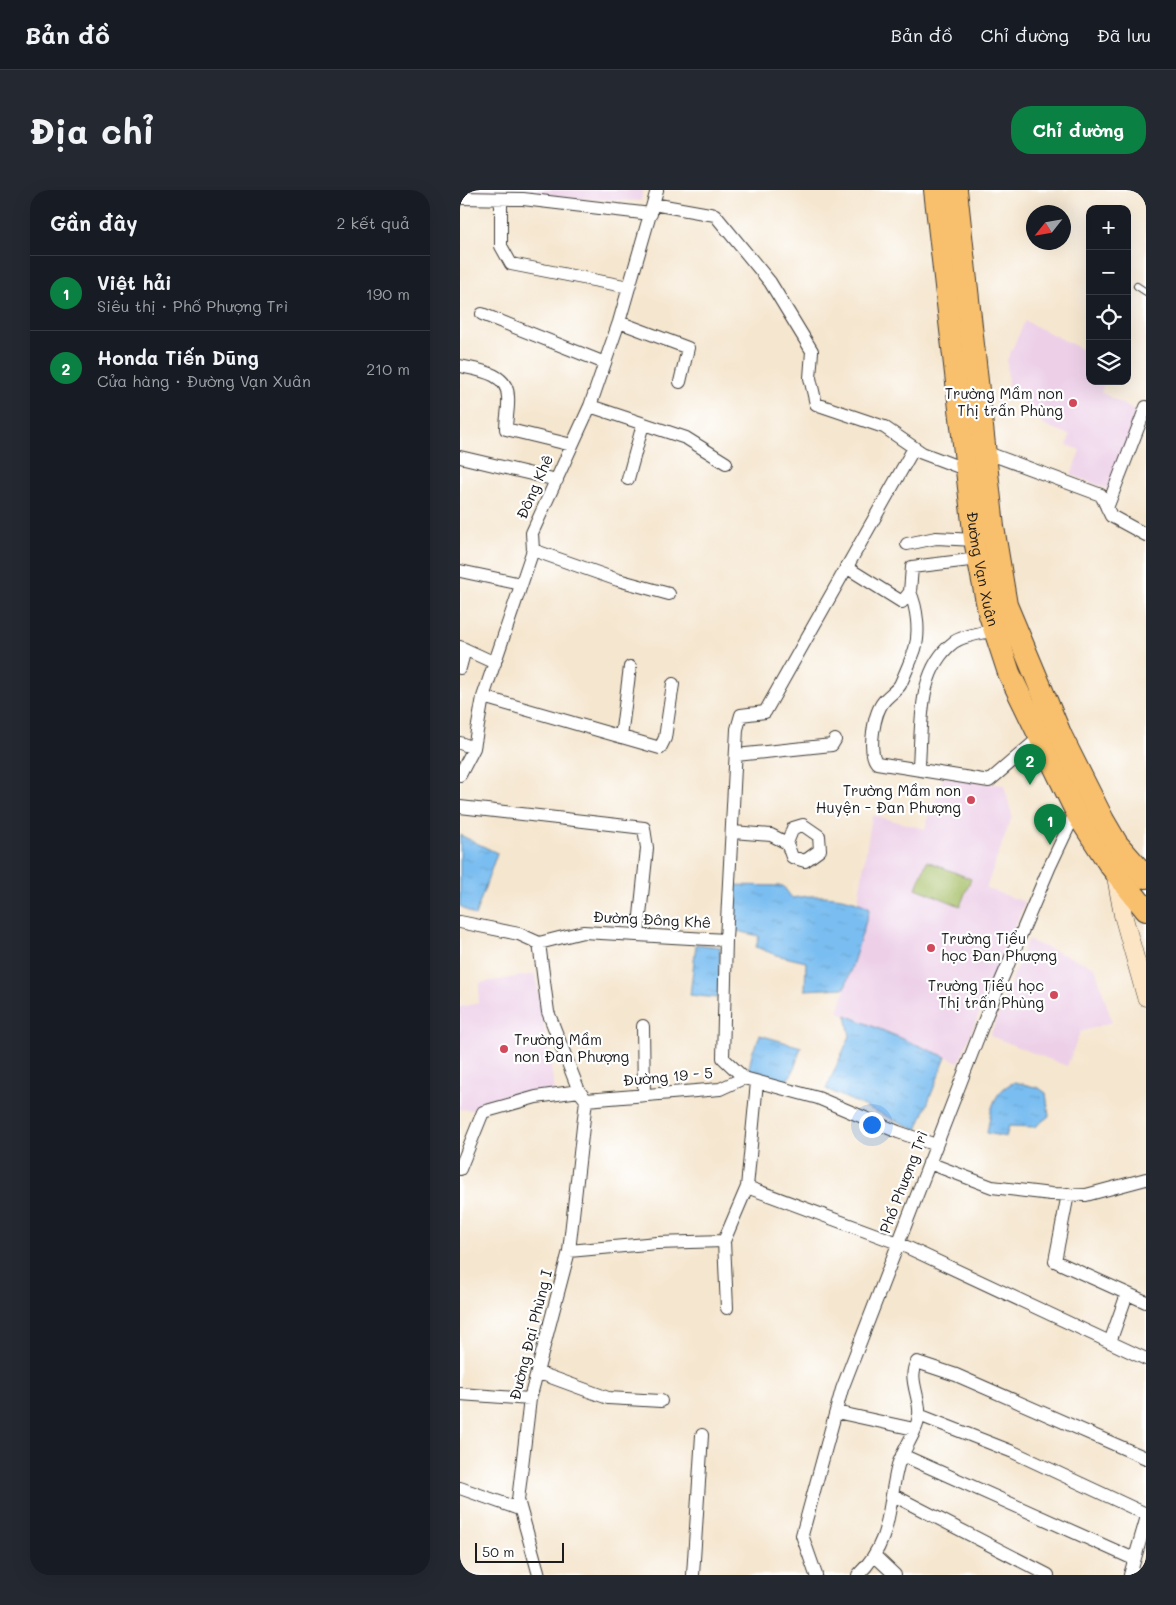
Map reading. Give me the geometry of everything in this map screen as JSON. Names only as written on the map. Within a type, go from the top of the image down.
[{"type":"highway","name":"Đường Vạn Xuân","points":[[935,190],[976,461],[993,527],[1006,605],[1061,736],[1102,820],[1117,844],[1129,881]]},
{"type":"highway","name":"Đường Vạn Xuân","points":[[956,190],[976,461],[977,550],[988,612],[1009,673],[1076,811],[1129,881],[1146,910]]},
{"type":"main road","points":[[1129,881],[1146,958]]},
{"type":"main road","points":[[1129,881],[1146,997]]},
{"type":"street","points":[[652,209],[657,190]]},
{"type":"street","points":[[460,198],[523,199],[715,216],[770,282],[812,350],[810,378],[816,404],[884,427],[922,454],[976,461],[1101,495],[1111,516],[1146,534]]},
{"type":"street","points":[[500,199],[501,246],[511,264],[629,287]]},
{"type":"street","name":"Đông Khê","points":[[460,775],[474,748],[483,697],[533,550],[532,533],[572,445],[595,408],[605,362],[619,322],[652,209]]},
{"type":"street","points":[[482,314],[605,362]]},
{"type":"street","points":[[619,322],[688,348],[680,382]]},
{"type":"street","points":[[460,366],[486,372],[502,381],[508,391],[506,428],[572,445]]},
{"type":"street","points":[[1107,508],[1146,407]]},
{"type":"street","points":[[595,408],[686,438],[726,463]]},
{"type":"street","points":[[628,479],[643,424]]},
{"type":"street","points":[[1135,438],[1146,447]]},
{"type":"street","points":[[914,448],[765,712],[741,716],[737,729],[726,940],[723,1058],[744,1078],[818,1098],[898,1132],[936,1145]]},
{"type":"street","points":[[460,456],[556,480]]},
{"type":"street","points":[[907,544],[936,538],[977,550]]},
{"type":"street","points":[[533,550],[618,580],[668,594]]},
{"type":"street","points":[[977,550],[912,567],[910,592],[915,605],[917,632],[915,649],[898,687],[883,702],[876,718],[872,746],[873,760],[876,764],[989,781],[995,778],[1039,738]]},
{"type":"street","points":[[846,567],[902,602],[910,592]]},
{"type":"street","points":[[460,571],[521,584]]},
{"type":"street","points":[[919,765],[924,695],[938,658],[955,641],[994,630]]},
{"type":"street","points":[[460,668],[462,648],[495,663]]},
{"type":"street","points":[[621,738],[630,667]]},
{"type":"street","points":[[483,697],[660,748],[665,738],[673,684]]},
{"type":"street","points":[[736,755],[832,745],[836,740]]},
{"type":"street","points":[[460,743],[474,748]]},
{"type":"street","points":[[460,807],[644,828],[647,848],[638,935]]},
{"type":"street","name":"Phố Phượng Trì","points":[[816,1575],[802,1536],[842,1389],[987,1014],[1050,866],[1076,811]]},
{"type":"street","points":[[733,832],[771,835],[787,843]]},
{"type":"street","points":[[460,922],[519,934],[539,943],[548,1012],[582,1095]]},
{"type":"street","name":"Đường Đông Khê","points":[[539,943],[583,932],[726,940]]},
{"type":"street","points":[[643,1026],[644,1095]]},
{"type":"street","name":"Đường 19 - 5","points":[[460,1169],[483,1112],[536,1097],[644,1095],[720,1089],[744,1078]]},
{"type":"street","points":[[727,1308],[724,1241],[747,1186],[757,1082]]},
{"type":"street","name":"Đường Đại Phùng I","points":[[539,1575],[518,1500],[530,1399],[569,1251],[582,1095]]},
{"type":"street","points":[[929,1163],[992,1187],[1068,1194],[1086,1194],[1146,1179]]},
{"type":"street","points":[[747,1186],[898,1243],[1146,1359]]},
{"type":"street","points":[[1068,1194],[1055,1261],[1146,1302]]},
{"type":"street","points":[[569,1251],[657,1243],[724,1241]]},
{"type":"street","points":[[1110,1342],[1127,1294]]},
{"type":"street","points":[[858,1575],[875,1556],[891,1510],[898,1465],[919,1416],[914,1373],[917,1362],[956,1374],[1146,1458]]},
{"type":"street","points":[[537,1372],[608,1398],[661,1401]]},
{"type":"street","points":[[460,1394],[530,1399]]},
{"type":"street","points":[[836,1412],[914,1429]]},
{"type":"street","points":[[919,1416],[1013,1452],[1146,1514]]},
{"type":"street","points":[[693,1575],[702,1435]]},
{"type":"street","points":[[902,1455],[1134,1559]]},
{"type":"street","points":[[460,1488],[519,1509]]},
{"type":"street","points":[[894,1495],[1048,1575]]},
{"type":"street","points":[[1130,1575],[1146,1520]]},
{"type":"street","points":[[875,1556],[895,1575]]},
{"type":"lane","points":[[1137,286],[1146,292]]},
{"type":"shaded area","points":[[460,190],[643,190],[641,201],[546,197]]},
{"type":"shaded area","name":"Trường Mầm non Thị trấn Phùng","points":[[1025,321],[1086,351],[1086,385],[1104,385],[1101,392],[1142,415],[1113,491],[1071,475],[1080,450],[1067,445],[1070,435],[1044,425],[1008,386],[1007,360]]},
{"type":"shaded area","name":"Trường Tiểu học Đan Phượng","points":[[943,777],[1004,785],[1012,816],[986,888],[1025,902],[959,1062],[838,1012],[869,908],[858,901],[872,815],[925,829]]},
{"type":"shaded area","name":"Trường Tiểu học Thị trấn Phùng","points":[[1027,940],[1095,967],[1112,1022],[1080,1032],[1067,1066],[990,1036]]},
{"type":"shaded area","name":"Trường Mầm non Đan Phượng","points":[[535,974],[555,1091],[471,1110],[460,1109],[460,1007],[478,1003],[480,983]]},
{"type":"green space","points":[[927,861],[971,879],[960,906],[916,888]]},
{"type":"water","points":[[460,835],[497,853],[475,916],[460,906]]},
{"type":"water","points":[[731,885],[783,886],[792,898],[812,896],[842,898],[870,908],[845,988],[805,990],[806,962],[776,955],[756,947],[759,936],[729,929]]},
{"type":"water","points":[[696,944],[720,947],[719,994],[717,998],[690,995]]},
{"type":"water","points":[[846,1015],[946,1057],[917,1130],[826,1089],[850,1036]]},
{"type":"water","points":[[760,1035],[801,1047],[793,1072],[787,1080],[766,1080],[749,1068],[752,1053]]},
{"type":"water","points":[[1015,1082],[1039,1088],[1046,1093],[1049,1116],[1035,1127],[1009,1126],[1006,1137],[987,1133],[997,1096],[1007,1086]]},
{"type":"place","name":"Trường Mầm non Thị trấn Phùng","points":[[1073,403]]},
{"type":"place","name":"Honda Tiến Dũng","points":[[1030,785]]},
{"type":"place","name":"Trường Mầm non Huyện - Đan Phượng","points":[[971,800]]},
{"type":"place","name":"Việt hải","points":[[1050,845]]},
{"type":"place","name":"Trường Tiểu học Đan Phượng","points":[[931,948]]},
{"type":"place","name":"Trường Tiểu học Thị trấn Phùng","points":[[1054,995]]},
{"type":"place","name":"Trường Mầm non Đan Phượng","points":[[504,1049]]}]
